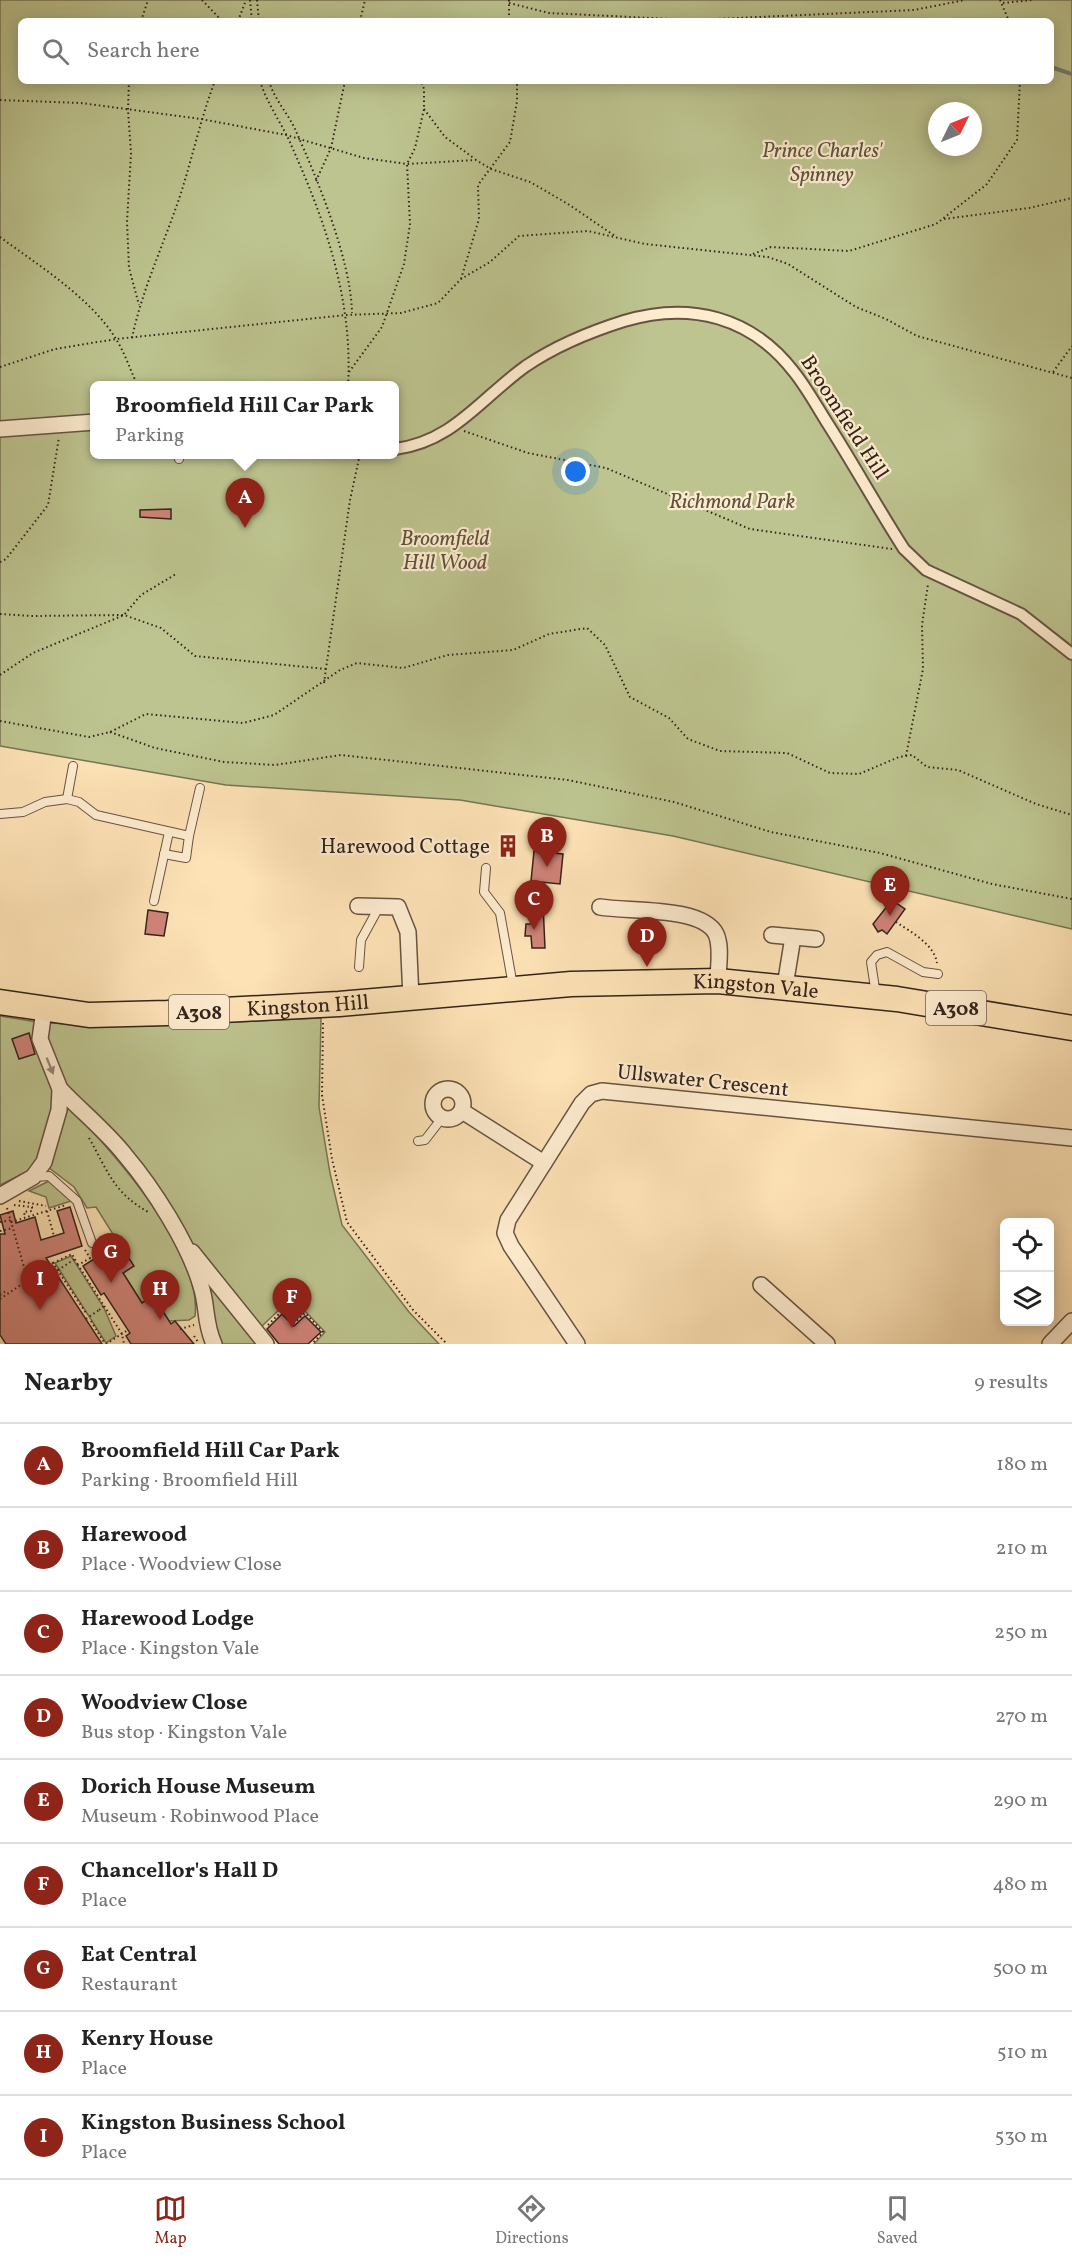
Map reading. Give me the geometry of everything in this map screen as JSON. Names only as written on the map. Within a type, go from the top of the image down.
[{"type":"main road","name":"Kingston Vale","points":[[405,999],[617,982],[718,981],[877,996],[1072,1028]]},
{"type":"main road","name":"Kingston Hill","points":[[0,1002],[89,1015],[167,1013],[405,999]]},
{"type":"street","name":"Broomfield Hill","points":[[399,448],[434,439],[453,428],[524,368],[552,348],[591,331],[637,317],[660,313],[711,315],[743,327],[768,344],[794,372],[904,549],[930,572],[1021,614],[1072,654]]},
{"type":"street","points":[[0,429],[90,422]]},
{"type":"street","points":[[358,906],[398,907],[408,932],[405,999]]},
{"type":"street","points":[[600,907],[678,914],[699,919],[708,924],[719,942],[718,981]]},
{"type":"street","points":[[772,935],[816,939]]},
{"type":"street","points":[[785,986],[793,937]]},
{"type":"street","points":[[44,1010],[40,1039],[60,1089],[125,1154],[183,1244],[201,1287],[206,1326],[214,1344]]},
{"type":"street","points":[[446,1088],[456,1090],[462,1097],[462,1111],[454,1118],[442,1118],[434,1110],[433,1100],[439,1091],[446,1088]]},
{"type":"street","points":[[0,1196],[33,1177],[44,1162],[59,1110],[60,1089]]},
{"type":"street","name":"Ullswater Crescent","points":[[577,1344],[511,1246],[506,1233],[508,1220],[582,1103],[591,1094],[602,1091],[1072,1138]]},
{"type":"street","points":[[462,1111],[544,1163]]},
{"type":"street","points":[[183,1244],[200,1261],[231,1304],[262,1339]]},
{"type":"street","points":[[761,1285],[827,1344]]},
{"type":"street","points":[[1050,1344],[1072,1321]]},
{"type":"lane","points":[[67,799],[73,766]]},
{"type":"lane","points":[[164,854],[186,858],[200,788]]},
{"type":"lane","points":[[0,814],[23,812],[45,802],[67,799],[79,802],[96,815],[189,836]]},
{"type":"lane","points":[[154,901],[169,832]]},
{"type":"lane","points":[[486,868],[484,892],[500,913],[514,990]]},
{"type":"lane","points":[[359,967],[361,940],[379,907]]},
{"type":"lane","points":[[877,996],[871,962],[877,955],[887,952],[922,972],[938,974]]},
{"type":"lane","points":[[418,1142],[425,1140],[442,1118]]},
{"type":"lane","points":[[33,1177],[49,1176],[77,1201],[92,1243]]},
{"type":"path","points":[[142,18],[148,0]]},
{"type":"path","points":[[202,0],[219,18]]},
{"type":"path","points":[[239,18],[248,0]]},
{"type":"path","points":[[248,0],[251,18]]},
{"type":"path","points":[[257,0],[259,18]]},
{"type":"path","points":[[361,18],[365,0]]},
{"type":"path","points":[[736,18],[914,10],[965,0]]},
{"type":"path","points":[[1000,0],[1008,18]]},
{"type":"path","points":[[1003,3],[1032,0]]},
{"type":"path","points":[[510,18],[509,2],[549,14],[644,18]]},
{"type":"path","points":[[129,84],[131,153],[127,222],[129,268],[139,305]]},
{"type":"path","points":[[132,338],[139,305],[179,198],[201,119],[214,84]]},
{"type":"path","points":[[261,84],[286,135],[332,248],[346,315],[348,381]]},
{"type":"path","points":[[269,84],[299,139],[316,182],[345,263],[352,314]]},
{"type":"path","points":[[316,182],[331,148],[344,84]]},
{"type":"path","points":[[349,372],[382,327],[404,264],[410,224],[407,164],[415,148],[424,109],[422,84]]},
{"type":"path","points":[[461,279],[479,219],[478,185],[510,142],[517,101],[517,84]]},
{"type":"path","points":[[750,255],[771,247],[849,251],[881,243],[936,224],[944,219],[987,184],[1017,140],[1020,84]]},
{"type":"path","points":[[0,100],[81,103],[201,119],[286,135],[364,158],[407,164],[476,160]]},
{"type":"path","points":[[424,109],[445,137],[476,160],[530,182],[617,237]]},
{"type":"path","points":[[944,219],[1029,208],[1072,198]]},
{"type":"path","points":[[0,366],[55,349],[116,339],[352,314],[401,313],[438,303],[461,279],[490,262],[519,236],[588,231],[645,244],[768,257],[788,264],[856,307],[886,319],[918,336],[1072,378]]},
{"type":"path","points":[[0,237],[46,271],[97,314],[116,339],[136,381]]},
{"type":"path","points":[[1053,372],[1072,346]]},
{"type":"path","points":[[0,562],[6,559],[48,505],[61,424]]},
{"type":"path","points":[[453,428],[528,453],[606,468],[750,529],[857,543],[886,550],[904,549]]},
{"type":"path","points":[[324,683],[350,500],[359,459]]},
{"type":"path","points":[[906,756],[923,669],[922,625],[930,572]]},
{"type":"path","points":[[0,675],[33,653],[124,615],[141,595],[176,574]]},
{"type":"path","points":[[0,614],[124,615],[161,628],[195,656],[326,669]]},
{"type":"path","points":[[0,721],[89,737],[110,732],[131,719],[146,714],[243,723],[274,716],[340,670],[357,663],[403,668],[448,655],[513,650],[549,634],[587,628],[605,645],[630,697],[669,718],[688,739],[720,751],[787,753],[830,773],[860,774],[912,755],[927,767],[958,771],[1036,804],[1072,814]]},
{"type":"path","points":[[110,732],[155,748],[224,762],[275,765],[341,755],[568,780],[674,802],[771,832],[880,853],[992,884],[1072,899]]},
{"type":"path","points":[[896,922],[926,944],[936,957],[938,974]]},
{"type":"path","points":[[323,1015],[322,1095],[332,1159],[347,1222],[413,1310],[447,1344]]},
{"type":"path","points":[[85,1131],[109,1179],[129,1201],[155,1215]]},
{"type":"path","points":[[25,1218],[24,1212],[32,1211],[32,1207],[10,1206],[9,1203],[25,1201],[46,1206]]},
{"type":"path","points":[[0,1222],[25,1218],[66,1205]]},
{"type":"path","points":[[47,1211],[54,1236]]},
{"type":"path","points":[[9,1212],[26,1283]]},
{"type":"path","points":[[0,1231],[13,1228]]},
{"type":"path","points":[[78,1265],[90,1258],[83,1245]]},
{"type":"path","points":[[0,1299],[53,1263],[72,1254],[122,1334],[124,1343]]},
{"type":"path","points":[[58,1270],[75,1259]]},
{"type":"path","points":[[53,1263],[86,1312]]},
{"type":"path","points":[[0,1295],[6,1291]]},
{"type":"path","points":[[86,1319],[104,1306]]},
{"type":"path","points":[[262,1339],[282,1311],[294,1323],[305,1313],[323,1332],[312,1344]]},
{"type":"path","points":[[91,1321],[106,1344],[128,1330]]},
{"type":"path","points":[[180,1329],[195,1324],[195,1332],[203,1344]]},
{"type":"green space","name":"Richmond Park","points":[[0,0],[1072,0],[1072,929],[673,836],[460,800],[226,785],[0,746]]},
{"type":"green space","points":[[0,1016],[37,1022],[55,1099],[40,1159],[28,1171],[0,1185]]},
{"type":"green space","points":[[321,1018],[319,1107],[330,1173],[342,1225],[409,1312],[439,1344],[314,1344],[325,1332],[305,1311],[295,1321],[281,1308],[260,1328],[66,1089],[44,1040],[44,1023],[148,1026]]},
{"type":"green space","points":[[65,1101],[127,1172],[169,1231],[184,1261],[193,1290],[195,1316],[189,1320],[169,1321],[153,1296],[142,1303],[123,1273],[133,1266],[96,1207],[87,1208],[74,1187],[48,1167]]},
{"type":"green space","points":[[49,1181],[69,1196],[71,1201],[49,1208],[46,1197],[29,1191]]},
{"type":"green space","points":[[71,1256],[104,1308],[116,1336],[106,1343],[55,1263]]},
{"type":"green space","points":[[198,1268],[261,1344],[220,1344]]},
{"type":"building","points":[[171,509],[171,519],[140,517],[140,510]]},
{"type":"building","points":[[534,851],[563,854],[560,884],[531,881]]},
{"type":"building","points":[[892,900],[905,909],[887,934],[882,930],[878,932],[873,924]]},
{"type":"building","points":[[534,904],[543,904],[545,948],[532,948],[531,936],[525,936],[526,924],[535,924]]},
{"type":"building","points":[[148,910],[168,913],[164,936],[145,934]]},
{"type":"building","points":[[29,1033],[35,1054],[19,1059],[12,1039]]},
{"type":"building","points":[[70,1207],[82,1246],[46,1258],[102,1344],[6,1344],[0,1335],[0,1234],[5,1234],[0,1215],[13,1211],[16,1223],[35,1217],[41,1240],[64,1233],[57,1211]]},
{"type":"building","points":[[119,1243],[134,1266],[123,1273],[142,1303],[153,1296],[171,1324],[175,1321],[194,1344],[131,1344],[126,1336],[130,1333],[104,1293],[101,1295],[83,1266]]},
{"type":"building","points":[[282,1314],[294,1326],[305,1316],[321,1332],[308,1344],[279,1344],[267,1329]]},
{"type":"waterway","points":[[1054,68],[1072,74]]},
{"type":"place","name":"Broomfield Hill Car Park","points":[[245,528]]},
{"type":"place","name":"Harewood Cottage","points":[[508,846]]},
{"type":"place","name":"Harewood","points":[[547,867]]},
{"type":"place","name":"Dorich House Museum","points":[[890,916]]},
{"type":"place","name":"Harewood Lodge","points":[[534,930]]},
{"type":"place","name":"Woodview Close","points":[[647,967]]},
{"type":"place","name":"Eat Central","points":[[111,1283]]},
{"type":"place","name":"Kingston Business School","points":[[40,1310]]},
{"type":"place","name":"Kenry House","points":[[160,1320]]},
{"type":"place","name":"Chancellor's Hall D","points":[[292,1328]]},
{"type":"park label","name":"Prince Charles' Spinney","points":[[822,162]]},
{"type":"park label","name":"Broomfield Hill Wood","points":[[445,550]]}]
